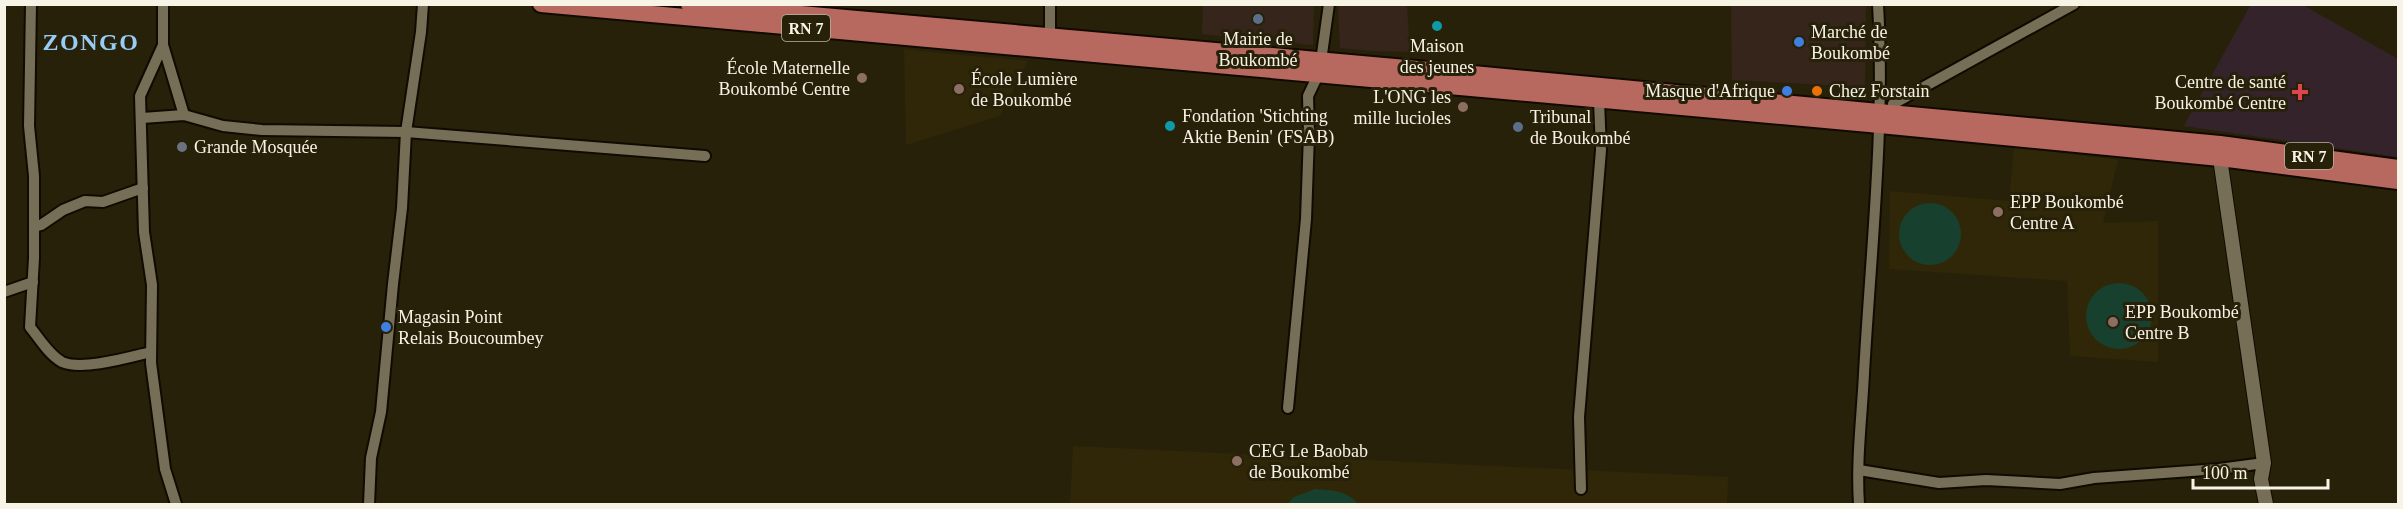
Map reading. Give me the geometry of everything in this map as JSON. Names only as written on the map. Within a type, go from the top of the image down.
[{"type":"main road","name":"RN 7","points":[[541,4],[1078,46],[1885,114],[2220,144],[2398,168]]},
{"type":"main road","name":"RN 7","points":[[689,4],[1050,37],[1078,46]]},
{"type":"main road","name":"RN 7","points":[[1320,68],[1599,101],[1885,114],[2398,181]]},
{"type":"street","points":[[31,4],[29,126],[34,176],[34,227],[30,327],[62,362],[80,366],[152,352]]},
{"type":"street","points":[[163,4],[163,45],[184,116]]},
{"type":"street","points":[[369,504],[371,458],[381,412],[402,208],[406,132],[423,4]]},
{"type":"street","points":[[1050,4],[1050,37]]},
{"type":"street","points":[[1288,408],[1306,219],[1308,96],[1320,68],[1329,4]]},
{"type":"street","points":[[1858,504],[1885,114],[1878,4]]},
{"type":"street","points":[[1885,114],[2074,4]]},
{"type":"street","points":[[163,45],[140,96],[144,232],[152,285],[152,352],[165,470],[176,504]]},
{"type":"street","points":[[1581,489],[1579,417],[1601,150],[1599,101]]},
{"type":"street","points":[[141,118],[184,116],[223,126],[262,130],[406,132],[705,156]]},
{"type":"street","points":[[2220,158],[2264,463],[2262,479],[2266,504]]},
{"type":"street","points":[[34,227],[41,225],[63,210],[85,201],[103,202],[143,188]]},
{"type":"street","points":[[4,292],[33,282]]},
{"type":"street","points":[[1859,470],[1939,483],[1986,480],[2060,484],[2094,478],[2219,469],[2264,463]]},
{"type":"shaded area","name":"Centre de santé Boukombé Centre","points":[[2251,4],[2303,5],[2398,59],[2398,157],[2184,126]]},
{"type":"shaded area","name":"Mairie de Boukombé","points":[[1203,5],[1314,5],[1313,45],[1202,34]]},
{"type":"shaded area","points":[[1338,5],[1407,5],[1410,52],[1340,48]]},
{"type":"shaded area","name":"Marché de Boukombé","points":[[1731,5],[1866,5],[1865,87],[1732,80]]},
{"type":"shaded area","name":"École Lumière de Boukombé","points":[[904,49],[1028,61],[1000,116],[906,145]]},
{"type":"shaded area","name":"EPP Boukombé Centre A","points":[[2014,147],[2118,160],[2103,223],[2158,221],[2158,362],[2070,356],[2067,281],[1889,269],[1890,191],[2009,201]]},
{"type":"shaded area","name":"CEG Le Baobab de Boukombé","points":[[1073,446],[1728,477],[1727,504],[1070,504]]},
{"type":"green space","points":[[1924,203],[1936,203],[1952,212],[1959,222],[1961,234],[1959,246],[1952,256],[1936,265],[1924,265],[1913,260],[1904,251],[1899,240],[1899,228],[1904,217],[1913,208]]},
{"type":"green space","points":[[2119,283],[2132,286],[2142,293],[2149,303],[2152,316],[2149,329],[2142,339],[2132,346],[2119,349],[2106,346],[2096,339],[2089,329],[2086,316],[2089,303],[2096,293],[2106,286]]},
{"type":"green space","points":[[1315,489],[1344,494],[1358,504],[1287,504],[1294,497]]},
{"type":"place","name":"Mairie de Boukombé","points":[[1258,19]]},
{"type":"place","name":"Maison des jeunes","points":[[1437,26]]},
{"type":"place","name":"Marché de Boukombé","points":[[1799,42]]},
{"type":"place","name":"École Maternelle Boukombé Centre","points":[[862,78]]},
{"type":"place","name":"École Lumière de Boukombé","points":[[959,89]]},
{"type":"place","name":"Masque d'Afrique","points":[[1787,91]]},
{"type":"place","name":"Chez Forstain","points":[[1817,91]]},
{"type":"place","name":"Centre de santé Boukombé Centre","points":[[2300,92]]},
{"type":"place","name":"L'ONG les mille lucioles","points":[[1463,107]]},
{"type":"place","name":"Fondation 'Stichting Aktie Benin' (FSAB)","points":[[1170,126]]},
{"type":"place","name":"Tribunal de Boukombé","points":[[1518,127]]},
{"type":"place","name":"Grande Mosquée","points":[[182,147]]},
{"type":"place","name":"EPP Boukombé Centre A","points":[[1998,212]]},
{"type":"place","name":"EPP Boukombé Centre B","points":[[2113,322]]},
{"type":"place","name":"Magasin Point Relais Boucoumbey","points":[[386,327]]},
{"type":"place","name":"CEG Le Baobab de Boukombé","points":[[1237,461]]},
{"type":"district","name":"ZONGO","points":[[91,42]]}]
